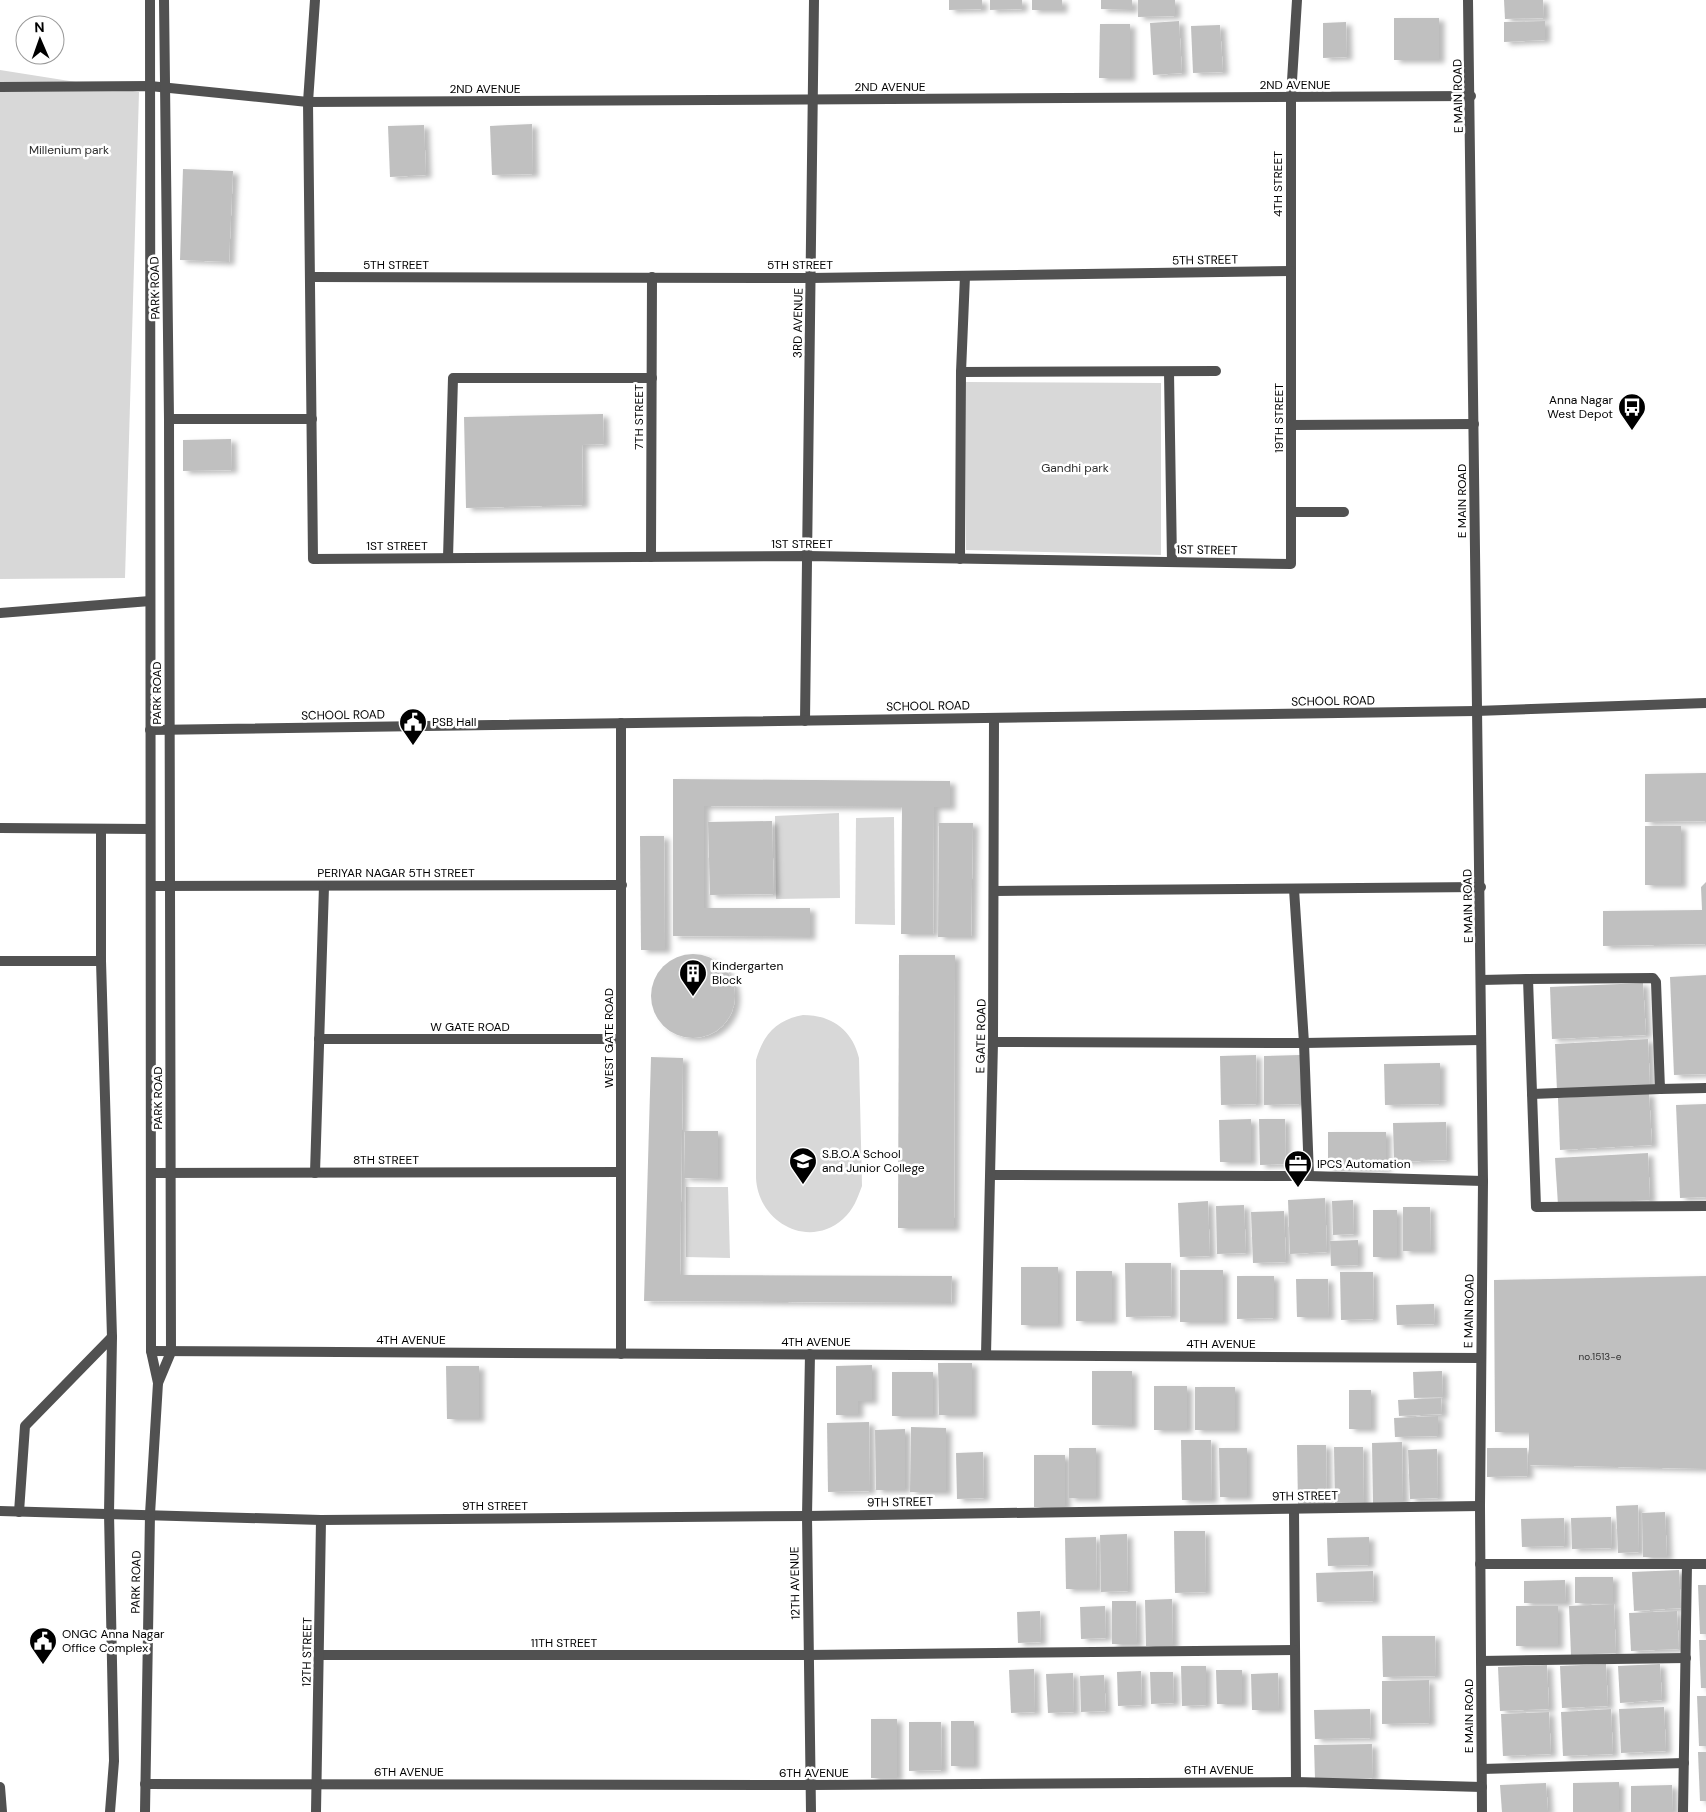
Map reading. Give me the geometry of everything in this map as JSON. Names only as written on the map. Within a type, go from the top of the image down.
[{"type":"street","name":"PARK ROAD","points":[[145,1812],[150,1514],[158,1383],[151,1352],[150,0]]},
{"type":"street","name":"PARK ROAD","points":[[158,1383],[171,1352],[169,419],[164,0]]},
{"type":"street","points":[[169,419],[312,419],[308,102],[315,0]]},
{"type":"street","name":"3RD AVENUE","points":[[805,721],[814,0]]},
{"type":"street","points":[[1291,97],[1297,0]]},
{"type":"street","name":"E MAIN ROAD","points":[[1468,0],[1471,96],[1476,711],[1481,887],[1483,1181],[1480,1564],[1482,1812]]},
{"type":"street","name":"2ND AVENUE","points":[[0,88],[150,86],[308,102],[1471,96]]},
{"type":"street","name":"4TH STREET","points":[[1291,97],[1291,271]]},
{"type":"street","name":"5TH STREET","points":[[310,277],[811,278],[1291,271]]},
{"type":"street","name":"19TH STREET","points":[[1291,271],[1291,564]]},
{"type":"street","points":[[960,559],[961,372],[965,276]]},
{"type":"street","name":"7TH STREET","points":[[652,278],[652,557]]},
{"type":"street","points":[[961,372],[1169,372],[1216,370]]},
{"type":"street","points":[[1169,372],[1172,562]]},
{"type":"street","points":[[448,558],[453,378],[652,378]]},
{"type":"street","name":"1ST STREET","points":[[312,419],[313,559],[808,556],[1291,564]]},
{"type":"street","points":[[1291,425],[1474,424]]},
{"type":"street","points":[[1291,512],[1344,512]]},
{"type":"street","points":[[0,613],[150,600]]},
{"type":"street","name":"SCHOOL ROAD","points":[[150,730],[1476,711],[1706,703]]},
{"type":"street","name":"E GATE ROAD","points":[[986,1355],[992,1175],[995,891],[994,718]]},
{"type":"street","name":"WEST GATE ROAD","points":[[621,723],[621,1354]]},
{"type":"street","points":[[0,828],[150,828]]},
{"type":"street","points":[[101,829],[102,960],[112,1337],[109,1513],[114,1761],[110,1812]]},
{"type":"street","name":"PERIYAR NAGAR 5TH STREET","points":[[151,886],[622,885]]},
{"type":"street","points":[[315,1173],[324,886]]},
{"type":"street","points":[[995,891],[1481,887]]},
{"type":"street","points":[[1294,889],[1304,1042],[1309,1176]]},
{"type":"street","points":[[0,961],[102,960]]},
{"type":"street","points":[[1481,980],[1653,978],[1656,982],[1660,1089]]},
{"type":"street","points":[[1528,979],[1536,1206],[1706,1206]]},
{"type":"street","name":"W GATE ROAD","points":[[319,1040],[621,1039]]},
{"type":"street","points":[[993,1042],[1481,1040]]},
{"type":"street","points":[[1532,1094],[1706,1088]]},
{"type":"street","name":"8TH STREET","points":[[150,1173],[621,1172]]},
{"type":"street","points":[[992,1175],[1309,1176],[1483,1181]]},
{"type":"street","points":[[19,1512],[25,1426],[112,1337]]},
{"type":"street","name":"4TH AVENUE","points":[[151,1352],[1481,1358]]},
{"type":"street","name":"12TH AVENUE","points":[[810,1354],[806,1516],[812,1812]]},
{"type":"street","name":"9TH STREET","points":[[0,1511],[321,1520],[806,1516],[1480,1506]]},
{"type":"street","points":[[1294,1509],[1296,1782]]},
{"type":"street","name":"12TH STREET","points":[[316,1812],[321,1520]]},
{"type":"street","points":[[1480,1564],[1706,1564]]},
{"type":"street","points":[[1683,1812],[1687,1564]]},
{"type":"street","name":"11TH STREET","points":[[319,1656],[808,1655],[1294,1650]]},
{"type":"street","points":[[1481,1661],[1686,1658]]},
{"type":"street","points":[[1482,1769],[1684,1763]]},
{"type":"street","name":"6TH AVENUE","points":[[145,1784],[811,1786],[1296,1782],[1482,1787]]},
{"type":"street","points":[[0,1787],[2,1812]]},
{"type":"green space","name":"Millenium park","points":[[0,70],[139,92],[125,578],[0,579]]},
{"type":"green space","name":"Gandhi park","points":[[966,382],[1161,383],[1161,555],[966,550]]},
{"type":"green space","points":[[839,813],[840,898],[776,899],[775,816]]},
{"type":"green space","points":[[894,817],[895,925],[855,924],[856,818]]},
{"type":"green space","points":[[803,1015],[823,1018],[839,1026],[851,1039],[859,1058],[862,1186],[853,1208],[843,1219],[829,1228],[815,1232],[787,1227],[775,1218],[759,1194],[756,1178],[756,1060],[762,1043],[772,1030],[785,1021]]},
{"type":"green space","points":[[686,1187],[728,1187],[730,1258],[686,1257]]},
{"type":"building","points":[[949,0],[982,0],[982,9],[949,10]]},
{"type":"building","points":[[990,0],[1022,0],[1022,9],[990,10]]},
{"type":"building","points":[[1032,0],[1062,0],[1062,10],[1032,10]]},
{"type":"building","points":[[1101,0],[1132,0],[1132,10],[1101,9]]},
{"type":"building","points":[[1138,0],[1175,0],[1175,16],[1138,17]]},
{"type":"building","points":[[1504,0],[1543,0],[1544,18],[1505,19]]},
{"type":"building","points":[[1394,18],[1439,18],[1439,60],[1394,60]]},
{"type":"building","points":[[1179,21],[1182,73],[1153,75],[1150,23]]},
{"type":"building","points":[[1545,21],[1545,40],[1504,42],[1504,22]]},
{"type":"building","points":[[1346,22],[1347,57],[1323,58],[1323,23]]},
{"type":"building","points":[[1100,24],[1130,24],[1130,78],[1099,78]]},
{"type":"building","points":[[1220,25],[1223,72],[1193,73],[1191,26]]},
{"type":"building","points":[[532,124],[533,174],[492,175],[490,126]]},
{"type":"building","points":[[424,125],[426,175],[390,177],[388,126]]},
{"type":"building","points":[[183,169],[233,171],[229,262],[180,260]]},
{"type":"building","points":[[603,414],[604,444],[582,445],[583,505],[466,508],[464,417]]},
{"type":"building","points":[[231,439],[232,470],[183,471],[183,440]]},
{"type":"building","points":[[1706,773],[1706,821],[1645,822],[1645,774]]},
{"type":"building","points":[[673,779],[950,781],[950,807],[934,807],[933,934],[901,934],[902,807],[704,806],[704,908],[810,908],[810,937],[673,936]]},
{"type":"building","points":[[772,821],[774,894],[710,895],[708,822]]},
{"type":"building","points":[[939,823],[973,823],[971,937],[938,937]]},
{"type":"building","points":[[1645,826],[1681,826],[1681,885],[1645,885]]},
{"type":"building","points":[[640,836],[664,836],[665,950],[641,950]]},
{"type":"building","points":[[1706,882],[1706,944],[1603,946],[1603,911],[1702,910],[1701,887]]},
{"type":"building","name":"Kindergarten Block","points":[[685,954],[701,954],[717,961],[728,972],[735,988],[732,1012],[723,1026],[717,1031],[701,1038],[685,1038],[669,1031],[658,1020],[651,1004],[651,988],[658,972],[669,961]]},
{"type":"building","points":[[899,955],[955,955],[954,1228],[898,1228]]},
{"type":"building","points":[[1706,975],[1706,1074],[1674,1075],[1670,977]]},
{"type":"building","points":[[1643,983],[1646,1035],[1552,1039],[1550,987]]},
{"type":"building","points":[[1648,1039],[1650,1087],[1557,1091],[1555,1044]]},
{"type":"building","points":[[1256,1055],[1257,1104],[1221,1105],[1220,1056]]},
{"type":"building","points":[[1300,1055],[1300,1104],[1264,1105],[1264,1056]]},
{"type":"building","points":[[651,1057],[683,1058],[680,1275],[952,1276],[951,1303],[644,1301]]},
{"type":"building","points":[[1440,1063],[1440,1104],[1385,1105],[1384,1064]]},
{"type":"building","points":[[1649,1093],[1652,1145],[1560,1150],[1558,1098]]},
{"type":"building","points":[[1706,1104],[1706,1197],[1680,1198],[1676,1105]]},
{"type":"building","points":[[1251,1119],[1251,1162],[1220,1162],[1219,1120]]},
{"type":"building","points":[[1259,1119],[1285,1119],[1286,1164],[1260,1165]]},
{"type":"building","points":[[1446,1122],[1447,1160],[1394,1162],[1393,1123]]},
{"type":"building","points":[[685,1131],[718,1131],[718,1179],[684,1178]]},
{"type":"building","points":[[1328,1132],[1386,1132],[1386,1169],[1328,1169]]},
{"type":"building","points":[[1648,1153],[1650,1200],[1558,1205],[1555,1158]]},
{"type":"building","points":[[1325,1198],[1327,1252],[1290,1254],[1288,1200]]},
{"type":"building","points":[[1353,1200],[1354,1234],[1333,1235],[1332,1201]]},
{"type":"building","points":[[1208,1201],[1210,1256],[1180,1257],[1178,1203]]},
{"type":"building","points":[[1244,1205],[1246,1253],[1217,1254],[1216,1206]]},
{"type":"building","points":[[1403,1207],[1430,1207],[1431,1251],[1403,1251]]},
{"type":"building","points":[[1373,1210],[1397,1210],[1397,1257],[1373,1257]]},
{"type":"building","points":[[1284,1211],[1286,1262],[1253,1263],[1251,1212]]},
{"type":"building","points":[[1358,1240],[1358,1265],[1331,1266],[1330,1241]]},
{"type":"building","points":[[1125,1263],[1171,1263],[1172,1316],[1126,1317]]},
{"type":"building","points":[[1021,1267],[1058,1267],[1058,1325],[1021,1325]]},
{"type":"building","points":[[1180,1270],[1223,1270],[1223,1322],[1180,1322]]},
{"type":"building","points":[[1076,1271],[1112,1271],[1112,1321],[1076,1321]]},
{"type":"building","points":[[1340,1272],[1373,1272],[1374,1319],[1341,1320]]},
{"type":"building","points":[[1237,1276],[1274,1276],[1274,1318],[1237,1319]]},
{"type":"building","points":[[1706,1276],[1706,1469],[1529,1465],[1529,1432],[1495,1432],[1494,1280]]},
{"type":"building","points":[[1296,1279],[1328,1279],[1329,1317],[1297,1317]]},
{"type":"building","points":[[1434,1304],[1435,1324],[1397,1325],[1396,1305]]},
{"type":"building","points":[[938,1363],[972,1363],[972,1415],[939,1415]]},
{"type":"building","points":[[872,1365],[872,1401],[858,1401],[858,1415],[836,1415],[836,1366]]},
{"type":"building","points":[[446,1366],[479,1366],[479,1419],[447,1419]]},
{"type":"building","points":[[1092,1371],[1132,1371],[1132,1426],[1092,1425]]},
{"type":"building","points":[[1442,1371],[1443,1397],[1414,1398],[1413,1372]]},
{"type":"building","points":[[892,1372],[933,1372],[933,1416],[892,1416]]},
{"type":"building","points":[[1154,1386],[1187,1386],[1187,1430],[1154,1430]]},
{"type":"building","points":[[1195,1387],[1235,1387],[1235,1430],[1195,1430]]},
{"type":"building","points":[[1349,1390],[1371,1390],[1371,1429],[1349,1429]]},
{"type":"building","points":[[1441,1398],[1442,1414],[1399,1416],[1398,1400]]},
{"type":"building","points":[[1438,1416],[1438,1436],[1395,1437],[1394,1418]]},
{"type":"building","points":[[869,1422],[870,1491],[828,1492],[827,1423]]},
{"type":"building","points":[[911,1427],[946,1428],[946,1492],[910,1492]]},
{"type":"building","points":[[905,1429],[905,1490],[876,1490],[875,1430]]},
{"type":"building","points":[[1181,1440],[1211,1440],[1212,1500],[1182,1500]]},
{"type":"building","points":[[1402,1442],[1403,1502],[1373,1503],[1372,1443]]},
{"type":"building","points":[[1297,1445],[1326,1445],[1327,1504],[1298,1504]]},
{"type":"building","points":[[1334,1447],[1363,1447],[1364,1505],[1335,1505]]},
{"type":"building","points":[[1069,1448],[1096,1448],[1096,1498],[1069,1498]]},
{"type":"building","points":[[1219,1448],[1247,1448],[1247,1497],[1220,1497]]},
{"type":"building","points":[[1487,1448],[1527,1448],[1528,1476],[1487,1477]]},
{"type":"building","points":[[1437,1449],[1438,1498],[1410,1499],[1408,1450]]},
{"type":"building","points":[[983,1452],[984,1498],[957,1499],[956,1453]]},
{"type":"building","points":[[1034,1455],[1065,1455],[1065,1507],[1034,1507]]},
{"type":"building","points":[[1638,1505],[1639,1552],[1618,1553],[1616,1506]]},
{"type":"building","points":[[1665,1512],[1667,1557],[1643,1557],[1642,1513]]},
{"type":"building","points":[[1611,1517],[1612,1548],[1572,1549],[1571,1518]]},
{"type":"building","points":[[1564,1518],[1565,1546],[1522,1547],[1521,1519]]},
{"type":"building","points":[[1174,1531],[1205,1531],[1206,1592],[1175,1593]]},
{"type":"building","points":[[1127,1534],[1128,1591],[1101,1592],[1100,1535]]},
{"type":"building","points":[[1096,1537],[1097,1589],[1066,1589],[1065,1538]]},
{"type":"building","points":[[1369,1537],[1369,1565],[1328,1566],[1327,1538]]},
{"type":"building","points":[[1679,1570],[1681,1608],[1634,1611],[1632,1572]]},
{"type":"building","points":[[1373,1571],[1374,1601],[1317,1602],[1316,1573]]},
{"type":"building","points":[[1575,1577],[1613,1577],[1613,1603],[1575,1603]]},
{"type":"building","points":[[1565,1580],[1566,1603],[1524,1603],[1524,1581]]},
{"type":"building","points":[[1698,1585],[1706,1585],[1706,1634],[1700,1634]]},
{"type":"building","points":[[1172,1599],[1173,1646],[1146,1646],[1145,1600]]},
{"type":"building","points":[[1112,1601],[1136,1601],[1137,1644],[1112,1644]]},
{"type":"building","points":[[1614,1604],[1616,1653],[1571,1655],[1569,1606]]},
{"type":"building","points":[[1105,1606],[1106,1638],[1081,1639],[1080,1607]]},
{"type":"building","points":[[1516,1606],[1558,1606],[1558,1646],[1516,1646]]},
{"type":"building","points":[[1040,1611],[1041,1642],[1018,1643],[1017,1612]]},
{"type":"building","points":[[1677,1611],[1679,1649],[1631,1651],[1629,1613]]},
{"type":"building","points":[[1382,1636],[1435,1636],[1436,1676],[1383,1677]]},
{"type":"building","points":[[1699,1640],[1706,1640],[1706,1688],[1701,1688]]},
{"type":"building","points":[[1606,1664],[1608,1706],[1562,1708],[1560,1666]]},
{"type":"building","points":[[1660,1664],[1662,1700],[1620,1703],[1618,1666]]},
{"type":"building","points":[[1547,1665],[1549,1709],[1500,1711],[1498,1667]]},
{"type":"building","points":[[1181,1666],[1206,1666],[1206,1705],[1182,1706]]},
{"type":"building","points":[[1034,1669],[1035,1712],[1011,1713],[1009,1670]]},
{"type":"building","points":[[1216,1670],[1242,1670],[1242,1704],[1217,1704]]},
{"type":"building","points":[[1141,1671],[1142,1705],[1118,1706],[1117,1672]]},
{"type":"building","points":[[1150,1672],[1173,1672],[1174,1703],[1151,1704]]},
{"type":"building","points":[[1073,1673],[1074,1712],[1048,1713],[1046,1674]]},
{"type":"building","points":[[1278,1673],[1279,1710],[1252,1710],[1251,1674]]},
{"type":"building","points":[[1104,1675],[1106,1711],[1081,1712],[1080,1676]]},
{"type":"building","points":[[1429,1680],[1430,1723],[1382,1724],[1382,1681]]},
{"type":"building","points":[[1697,1696],[1706,1696],[1706,1746],[1699,1746]]},
{"type":"building","points":[[1664,1707],[1666,1751],[1621,1753],[1619,1709]]},
{"type":"building","points":[[1370,1709],[1371,1738],[1315,1739],[1314,1710]]},
{"type":"building","points":[[1611,1709],[1613,1754],[1563,1756],[1561,1712]]},
{"type":"building","points":[[1549,1712],[1551,1754],[1503,1756],[1501,1714]]},
{"type":"building","points":[[871,1719],[897,1719],[897,1778],[871,1778]]},
{"type":"building","points":[[951,1721],[974,1721],[974,1766],[951,1766]]},
{"type":"building","points":[[909,1722],[941,1722],[942,1770],[909,1771]]},
{"type":"building","points":[[1372,1744],[1373,1778],[1315,1779],[1314,1745]]},
{"type":"building","points":[[1698,1752],[1706,1752],[1706,1801],[1700,1801]]},
{"type":"building","points":[[1619,1782],[1619,1812],[1573,1812],[1573,1783]]},
{"type":"building","points":[[1546,1783],[1548,1812],[1502,1812],[1500,1785]]},
{"type":"building","points":[[1672,1785],[1673,1812],[1631,1812],[1631,1786]]},
{"type":"place","name":"Anna Nagar West Depot","points":[[1632,431]]},
{"type":"place","name":"PSB Hall","points":[[413,746]]},
{"type":"place","name":"Kindergarten Block","points":[[693,997]]},
{"type":"place","name":"S.B.O.A School and Junior College","points":[[803,1185]]},
{"type":"place","name":"IPCS Automation","points":[[1298,1188]]},
{"type":"place","name":"ONGC Anna Nagar Office Complex","points":[[43,1665]]}]
